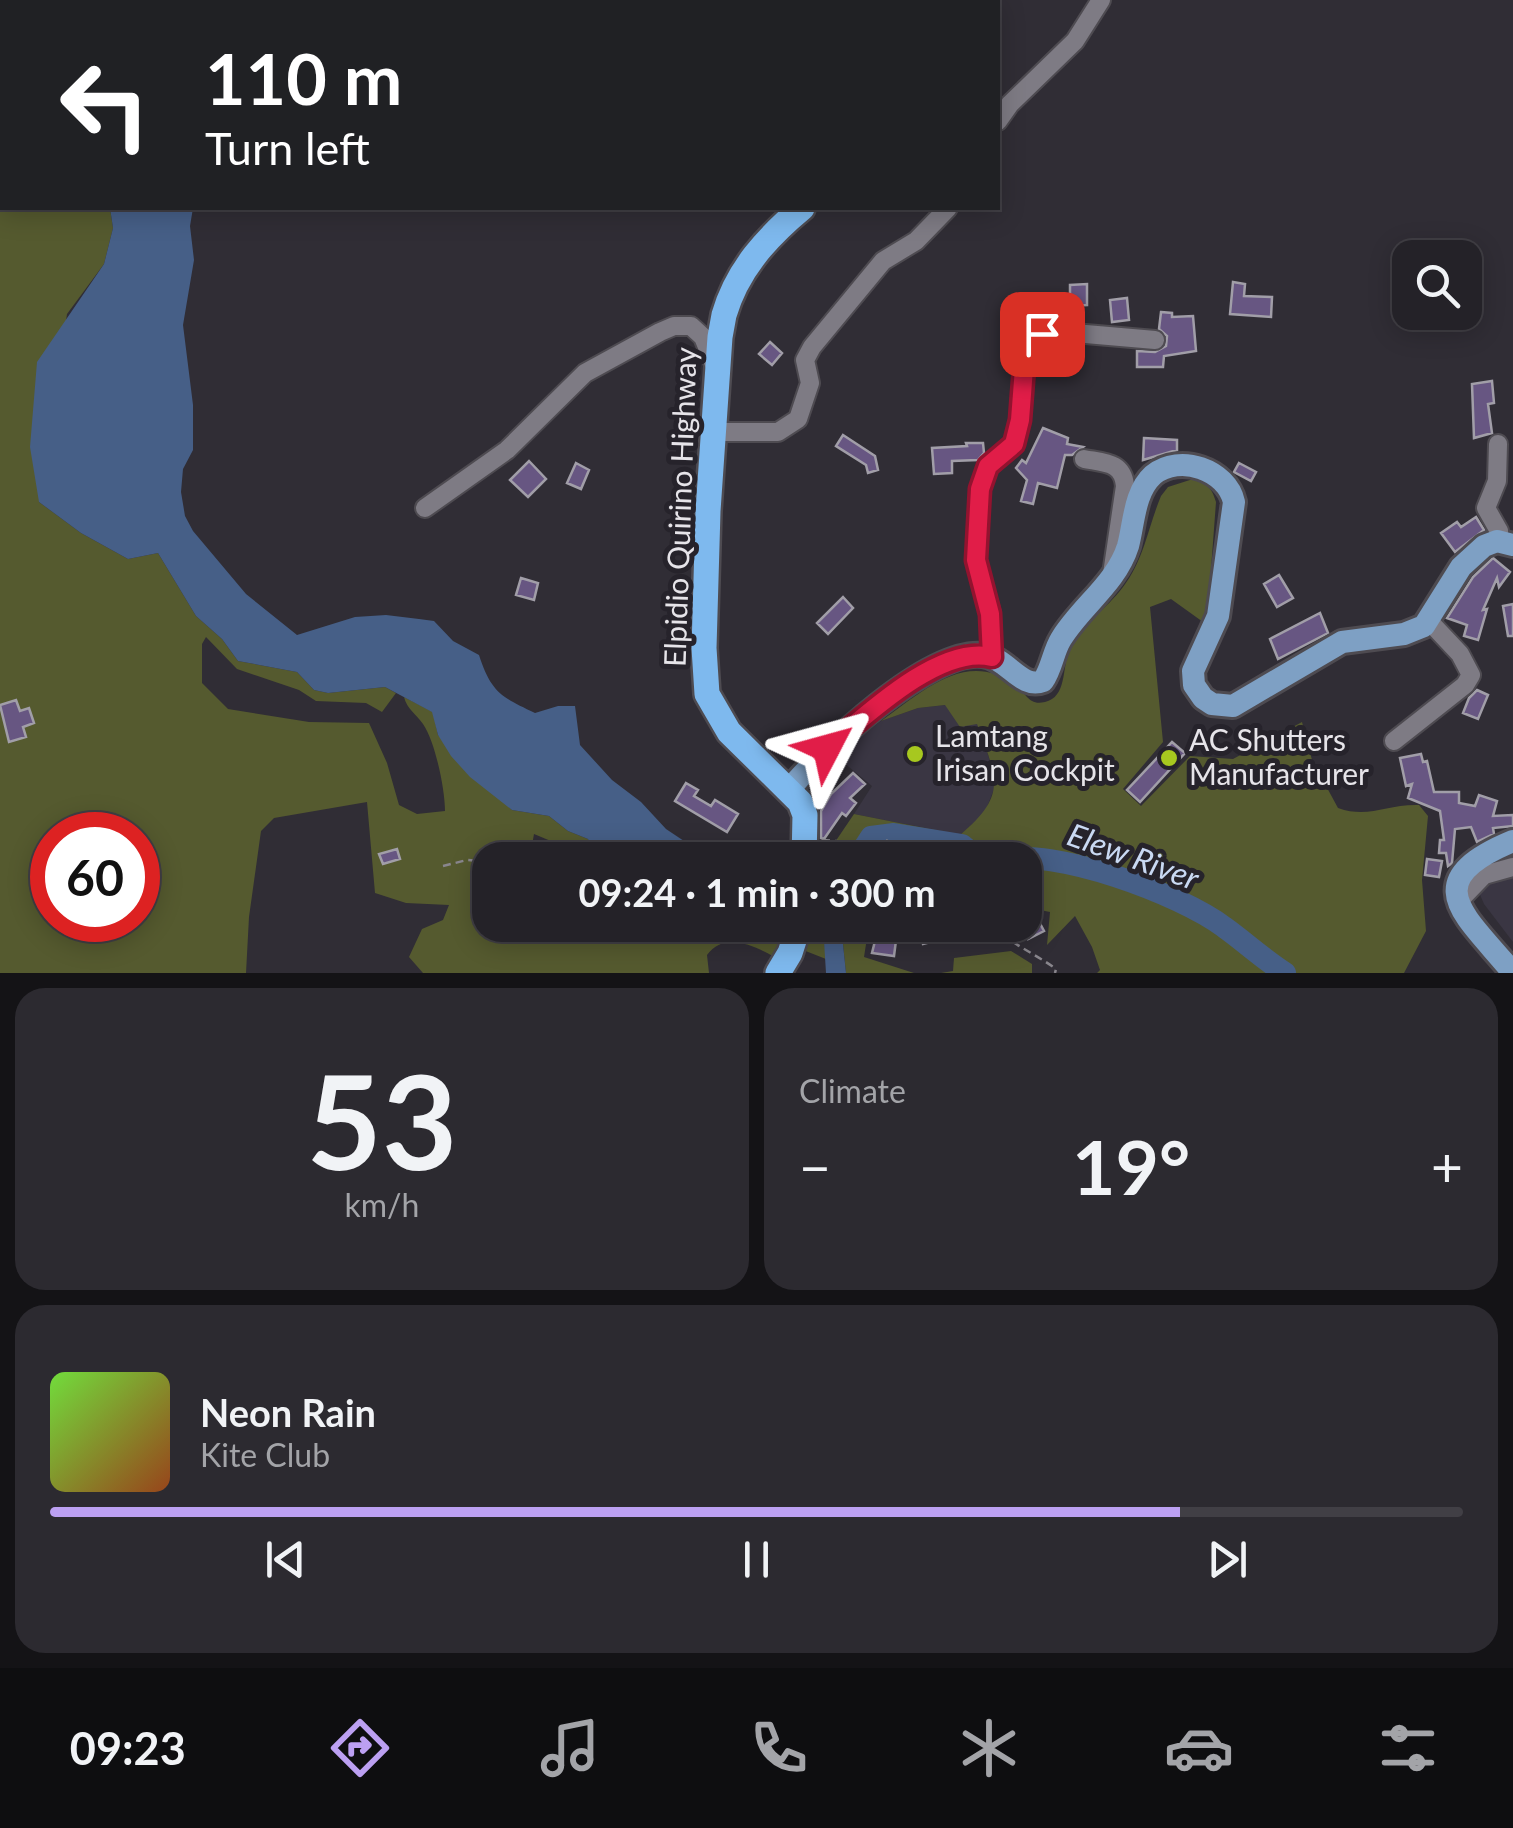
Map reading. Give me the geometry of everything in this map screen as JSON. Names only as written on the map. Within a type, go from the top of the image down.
[{"type":"highway","name":"Elpidio Quirino Highway","points":[[800,210],[757,252],[738,278],[724,314],[713,432],[705,622],[707,694],[729,732],[800,802],[807,842]]},
{"type":"highway","points":[[778,973],[794,942]]},
{"type":"main road","points":[[788,791],[827,748],[897,691],[957,658],[992,657],[1005,662],[1026,682],[1043,681],[1062,636],[1082,608],[1112,580],[1127,548],[1139,499],[1151,477],[1162,470],[1193,466],[1223,480],[1232,490],[1234,502],[1218,616],[1193,672],[1198,693],[1212,704],[1233,706],[1342,642],[1404,634],[1429,621],[1461,566],[1484,546],[1505,543]]},
{"type":"main road","points":[[1513,841],[1480,856],[1464,869],[1455,889],[1465,917],[1513,973]]},
{"type":"street","points":[[1000,118],[1075,41],[1101,0]]},
{"type":"street","points":[[713,432],[778,432],[798,419],[810,383],[806,360],[812,347],[873,272],[916,241],[946,210]]},
{"type":"street","points":[[425,508],[506,450],[585,372],[667,328],[683,324],[697,330],[709,347],[718,374]]},
{"type":"street","points":[[992,657],[990,614],[976,560],[980,489],[988,466],[1014,444],[1020,420],[1025,355],[1042,334],[1051,331],[1155,340]]},
{"type":"street","points":[[1498,444],[1497,481],[1486,508],[1505,543]]},
{"type":"street","points":[[1084,459],[1118,466],[1124,472],[1112,580]]},
{"type":"street","points":[[1394,741],[1465,685],[1471,675],[1460,654],[1429,621]]},
{"type":"street","points":[[1458,902],[1484,875],[1513,867]]},
{"type":"path","points":[[821,842],[865,842]]},
{"type":"path","points":[[444,866],[472,860]]},
{"type":"path","points":[[1011,942],[1056,969],[1055,973]]},
{"type":"shaded area","points":[[946,705],[977,723],[997,781],[984,815],[960,835],[854,814],[872,786],[838,758],[881,721],[918,708]]},
{"type":"shaded area","points":[[1481,862],[1513,865],[1513,942],[1484,904],[1471,874]]},
{"type":"green space","points":[[0,210],[110,210],[113,228],[104,264],[67,314],[39,502],[81,533],[128,559],[158,553],[196,616],[222,639],[238,661],[297,672],[314,690],[328,693],[385,687],[396,693],[382,712],[366,703],[316,701],[299,690],[237,669],[206,637],[202,644],[202,683],[228,709],[309,722],[369,723],[387,763],[399,805],[417,814],[445,811],[432,742],[404,697],[433,712],[438,735],[512,810],[549,816],[568,831],[588,839],[589,842],[553,842],[534,834],[533,842],[472,842],[472,942],[733,942],[715,947],[707,955],[709,973],[423,973],[409,957],[422,929],[443,920],[449,905],[406,903],[375,893],[367,802],[274,818],[261,831],[246,973],[0,973]]},
{"type":"green space","points":[[1193,479],[1208,487],[1216,502],[1208,610],[1203,622],[1171,599],[1150,607],[1163,742],[1123,789],[1141,806],[1190,756],[1233,759],[1302,722],[1312,760],[1338,808],[1369,812],[1419,805],[1428,816],[1422,880],[1426,931],[1404,973],[1097,973],[1100,970],[1092,947],[1075,916],[1047,945],[1050,912],[1042,910],[1042,842],[835,842],[854,814],[960,835],[976,821],[992,796],[994,784],[977,724],[960,727],[945,705],[918,708],[881,721],[928,688],[962,673],[997,675],[1035,702],[1052,699],[1060,688],[1074,642],[1130,577],[1168,487]]},
{"type":"green space","points":[[733,942],[785,942],[780,960]]},
{"type":"green space","points":[[805,942],[824,942],[826,959],[803,950]]},
{"type":"green space","points":[[843,942],[866,942],[864,957],[914,973],[846,973]]},
{"type":"green space","points":[[1011,951],[1032,964],[1032,973],[941,973],[953,971],[954,958]]},
{"type":"water","points":[[110,210],[193,210],[190,226],[194,260],[183,325],[193,405],[193,450],[183,469],[181,492],[185,516],[193,531],[246,594],[297,635],[355,617],[386,615],[434,621],[453,641],[479,655],[493,685],[514,702],[535,713],[575,706],[580,745],[612,780],[686,842],[589,842],[549,816],[512,810],[470,777],[451,756],[438,735],[432,712],[385,687],[328,693],[314,690],[297,672],[238,661],[222,639],[196,616],[158,553],[128,559],[81,533],[39,502],[30,447],[37,362],[104,264],[113,228]]},
{"type":"water","points":[[824,942],[843,942],[846,973],[826,973]]},
{"type":"building","points":[[1233,282],[1245,284],[1244,296],[1272,297],[1271,317],[1230,314]]},
{"type":"building","points":[[1087,284],[1087,305],[1070,306],[1070,285]]},
{"type":"building","points":[[1127,298],[1129,320],[1112,322],[1110,300]]},
{"type":"building","points":[[1161,312],[1172,313],[1172,317],[1193,316],[1196,351],[1164,356],[1163,367],[1137,367],[1137,351],[1155,352],[1166,346],[1167,336],[1159,329]]},
{"type":"building","points":[[770,342],[782,353],[772,365],[759,354]]},
{"type":"building","points":[[1492,381],[1494,403],[1488,404],[1492,433],[1474,438],[1472,384]]},
{"type":"building","points":[[1043,428],[1068,438],[1067,444],[1083,447],[1065,455],[1057,488],[1038,483],[1033,504],[1021,501],[1027,480],[1016,468],[1022,460],[1026,463]]},
{"type":"building","points":[[843,435],[875,456],[878,470],[868,473],[866,465],[836,446]]},
{"type":"building","points":[[1144,438],[1177,440],[1177,450],[1143,460]]},
{"type":"building","points":[[966,443],[983,443],[984,453],[978,460],[952,461],[952,473],[934,474],[932,448],[967,446]]},
{"type":"building","points":[[529,461],[546,479],[528,497],[510,480]]},
{"type":"building","points":[[576,463],[589,470],[581,489],[567,483]]},
{"type":"building","points":[[1239,463],[1256,472],[1251,481],[1234,472]]},
{"type":"building","points":[[1476,517],[1484,530],[1455,552],[1441,533],[1457,522],[1461,527]]},
{"type":"building","points":[[1493,558],[1510,572],[1499,587],[1497,578],[1483,610],[1487,609],[1478,640],[1464,636],[1467,625],[1447,618],[1473,577]]},
{"type":"building","points":[[1279,575],[1293,598],[1277,607],[1264,584]]},
{"type":"building","points":[[521,578],[538,583],[534,600],[516,595]]},
{"type":"building","points":[[843,597],[853,608],[828,634],[817,623]]},
{"type":"building","points":[[1513,604],[1513,636],[1508,636],[1503,606]]},
{"type":"building","points":[[1320,613],[1328,633],[1278,659],[1270,639]]},
{"type":"building","points":[[1477,690],[1488,695],[1478,719],[1463,713]]},
{"type":"building","points":[[16,700],[20,711],[29,708],[34,723],[23,727],[26,737],[9,742],[0,705]]},
{"type":"building","points":[[1172,742],[1185,753],[1140,802],[1127,790]]},
{"type":"building","points":[[1421,754],[1423,762],[1427,761],[1434,792],[1459,792],[1459,803],[1475,806],[1479,795],[1497,801],[1493,816],[1513,815],[1513,826],[1493,828],[1494,834],[1477,842],[1471,827],[1455,829],[1452,863],[1448,866],[1446,853],[1439,853],[1440,840],[1444,840],[1440,811],[1408,798],[1412,784],[1406,786],[1400,758]]},
{"type":"building","points":[[853,773],[865,784],[850,798],[856,803],[821,838],[821,811],[831,794]]},
{"type":"building","points":[[686,783],[698,790],[694,796],[711,806],[715,800],[738,814],[727,832],[675,801]]},
{"type":"building","points":[[397,849],[400,859],[383,864],[379,854]]},
{"type":"building","points":[[1427,859],[1442,861],[1439,877],[1425,875]]},
{"type":"building","points":[[875,942],[896,942],[894,956],[872,953]]},
{"type":"waterway","name":"Elew River","points":[[868,842],[871,837],[894,834],[943,842]]},
{"type":"waterway","name":"Elew River","points":[[1042,859],[1116,876],[1178,901],[1224,927],[1285,973]]},
{"type":"place","name":"Lamtang Irisan Cockpit","points":[[915,754]]},
{"type":"place","name":"AC Shutters Manufacturer","points":[[1169,758]]},
{"type":"route","points":[[827,748],[897,691],[938,666],[970,655],[992,657],[990,614],[976,560],[980,489],[988,466],[1014,444],[1022,404],[1025,355],[1042,334]]}]
